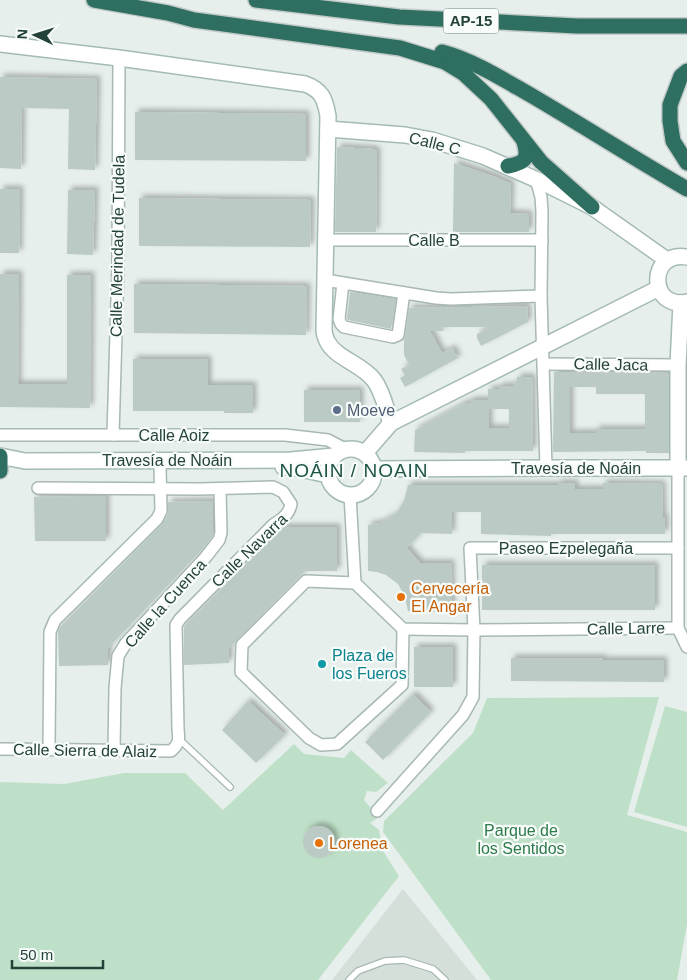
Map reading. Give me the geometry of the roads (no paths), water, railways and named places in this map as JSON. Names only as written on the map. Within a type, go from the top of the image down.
[{"type":"highway","points":[[94,0],[168,13],[194,20],[400,48],[445,62],[463,72],[491,99],[541,162],[592,207]]},
{"type":"highway","name":"AP-15","points":[[256,0],[400,17],[578,26],[687,26]]},
{"type":"highway","points":[[168,13],[201,14],[364,36],[403,42],[446,53],[479,66],[687,189]]},
{"type":"highway","points":[[687,70],[681,76],[670,105],[670,122],[674,141],[687,163]]},
{"type":"highway","points":[[670,105],[687,87]]},
{"type":"highway","points":[[508,166],[520,163],[526,158],[527,151],[524,142]]},
{"type":"highway","points":[[0,456],[0,471]]},
{"type":"street","points":[[0,44],[119,58],[306,84],[316,89],[324,98],[328,116],[324,329],[327,341],[335,351],[367,372],[375,381],[381,392],[391,423]]},
{"type":"street","name":"Calle Merindad de Tudela","points":[[113,434],[118,266],[119,58]]},
{"type":"street","name":"Calle C","points":[[328,129],[405,135],[432,140],[483,156],[536,179],[592,207],[667,260]]},
{"type":"street","points":[[536,179],[540,196],[542,240],[541,296],[546,468]]},
{"type":"street","name":"Calle B","points":[[326,240],[542,240]]},
{"type":"street","points":[[682,468],[678,365],[684,303],[668,299],[662,294],[657,281],[658,273],[667,260],[679,256],[687,257]]},
{"type":"street","points":[[325,280],[436,298],[541,296]]},
{"type":"street","points":[[344,283],[340,320],[342,326],[344,328],[393,337],[398,335],[404,293]]},
{"type":"street","points":[[365,453],[391,423],[659,288]]},
{"type":"street","name":"Calle Jaca","points":[[544,364],[678,365]]},
{"type":"street","name":"Calle Aoiz","points":[[0,435],[285,435],[328,440],[340,453]]},
{"type":"street","points":[[352,448],[365,453],[370,457],[374,469],[372,482],[363,492],[350,495],[342,493],[331,482],[328,475],[330,462],[340,453],[352,448]]},
{"type":"street","name":"Travesía de Noáin","points":[[0,456],[25,461],[291,460],[340,453]]},
{"type":"street","points":[[49,748],[50,632],[55,620],[157,520],[161,512],[160,467]]},
{"type":"street","name":"Travesía de Noáin","points":[[0,471],[24,468],[291,467],[328,475]]},
{"type":"street","name":"Travesía de Noáin","points":[[374,469],[682,468]]},
{"type":"street","name":"Calle Larre","points":[[403,629],[678,628],[678,548],[682,468]]},
{"type":"street","name":"Calle Navarra","points":[[38,488],[220,489],[273,487],[283,492],[291,504],[288,515],[273,524],[176,625],[179,739]]},
{"type":"street","name":"Calle la Cuenca","points":[[114,750],[115,688],[118,656],[126,643],[206,558],[219,540],[221,533],[220,489]]},
{"type":"street","points":[[350,495],[355,583]]},
{"type":"street","name":"Paseo Ezpelegaña","points":[[474,630],[470,548],[678,548]]},
{"type":"street","points":[[306,582],[355,583],[403,629],[402,685],[337,744],[321,745],[309,738],[241,672],[242,646],[306,582]]},
{"type":"street","points":[[678,628],[687,647]]},
{"type":"street","points":[[377,811],[463,715],[473,697],[474,630]]},
{"type":"street","name":"Calle Sierra de Alaiz","points":[[0,749],[49,748],[171,751],[177,746],[179,739]]},
{"type":"lane","points":[[179,739],[230,787]]},
{"type":"lane","points":[[349,980],[358,971],[385,961],[404,960],[433,969],[445,980]]},
{"type":"place","name":"Moeve","points":[[337,410]]},
{"type":"place","name":"Cervecería El Angar","points":[[401,597]]},
{"type":"place","name":"Plaza de los Fueros","points":[[322,664]]},
{"type":"place","name":"Lorenea","points":[[319,843]]},
{"type":"district","name":"NOÁIN / NOAIN","points":[[354,470]]},
{"type":"park label","name":"Parque de los Sentidos","points":[[521,839]]}]
